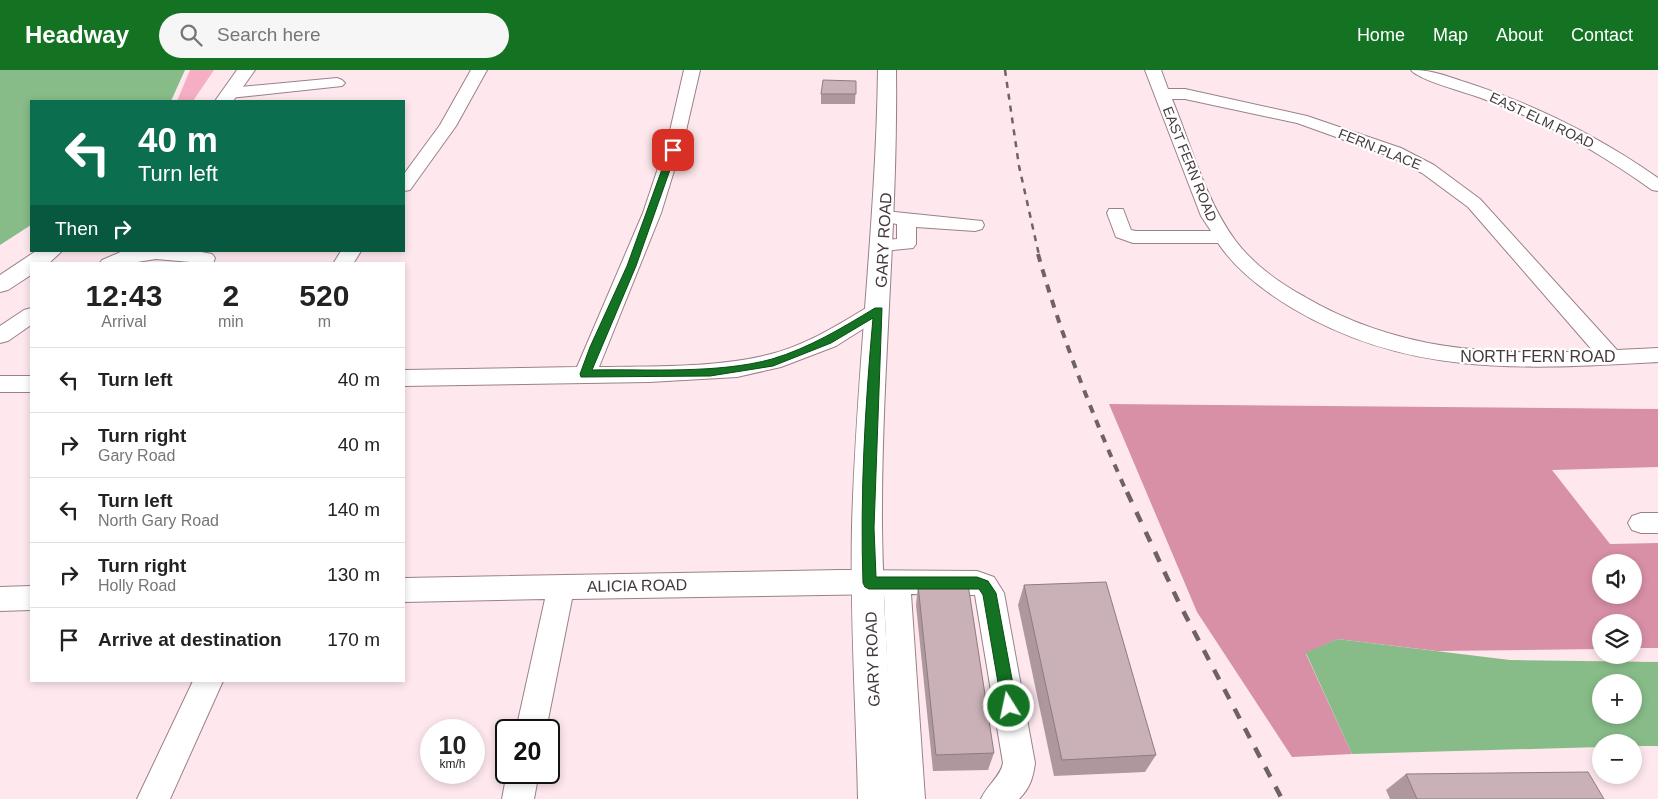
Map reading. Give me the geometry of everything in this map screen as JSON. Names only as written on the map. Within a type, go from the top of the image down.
[{"type":"main road","points":[[227,97],[246,70]]},
{"type":"main road","name":"GARY ROAD","points":[[878,799],[888,688],[883,583],[867,528],[872,395],[883,245],[896,218],[887,70]]},
{"type":"main road","points":[[35,262],[50,252]]},
{"type":"main road","points":[[0,284],[30,265]]},
{"type":"street","points":[[405,185],[448,126],[479,70]]},
{"type":"street","points":[[585,374],[652,213],[677,135],[692,70]]},
{"type":"street","name":"EAST FERN ROAD","points":[[1153,70],[1210,216],[1222,237],[1252,270],[1307,308]]},
{"type":"street","name":"EAST ELM ROAD","points":[[1419,70],[1485,93],[1549,120],[1621,160],[1658,186]]},
{"type":"street","points":[[227,97],[272,96],[337,83]]},
{"type":"street","name":"FERN PLACE","points":[[1162,94],[1194,96],[1301,119],[1396,152],[1428,169],[1474,203],[1611,357]]},
{"type":"street","points":[[1116,213],[1123,233],[1133,237],[1222,237]]},
{"type":"street","points":[[896,218],[938,224],[974,225]]},
{"type":"street","points":[[113,262],[127,255],[140,253],[205,258],[204,262]]},
{"type":"street","name":"NORTH FERN ROAD","points":[[1307,308],[1338,324],[1375,337],[1454,356],[1495,359],[1658,356]]},
{"type":"street","points":[[405,378],[710,372],[773,362],[828,341],[878,310]]},
{"type":"street","points":[[0,336],[30,316]]},
{"type":"street","points":[[0,384],[30,384]]},
{"type":"street","name":"ALICIA ROAD","points":[[405,590],[883,583],[977,583],[984,585],[990,593],[1019,763],[1017,778],[997,799]]},
{"type":"street","points":[[533,719],[561,587]]},
{"type":"street","points":[[0,599],[30,598]]},
{"type":"street","points":[[153,799],[208,682]]},
{"type":"street","points":[[888,688],[909,799]]},
{"type":"street","points":[[518,799],[521,784]]},
{"type":"shaded area","points":[[0,70],[185,70],[171,100],[30,100],[30,226],[0,245]]},
{"type":"shaded area","points":[[190,70],[214,70],[194,100],[177,100]]},
{"type":"shaded area","points":[[1109,404],[1658,409],[1658,467],[1552,470],[1610,544],[1658,543],[1658,648],[1642,648],[1642,614],[1592,614],[1592,649],[1437,651],[1337,639],[1306,654],[1352,754],[1292,757],[1197,612]]},
{"type":"shaded area","points":[[1337,639],[1510,660],[1592,661],[1592,664],[1642,664],[1642,662],[1658,662],[1658,746],[1642,746],[1642,734],[1592,734],[1592,747],[1352,754],[1306,653]]},
{"type":"building","points":[[823,80],[856,81],[856,94],[821,94]]},
{"type":"building","points":[[1106,582],[1156,755],[1062,760],[1024,585]]},
{"type":"building","points":[[968,584],[994,753],[936,755],[918,585]]},
{"type":"building","points":[[1588,772],[1592,779],[1592,784],[1595,784],[1604,799],[1417,799],[1406,774]]},
{"type":"railway","points":[[1005,70],[1019,166],[1039,255]]},
{"type":"railway","points":[[1038,254],[1078,375],[1127,493]]},
{"type":"railway","points":[[1127,492],[1179,603],[1282,799]]},
{"type":"route","points":[[673,150],[632,266],[595,347],[585,374],[710,372],[773,362],[828,341],[878,310],[872,376],[867,528],[869,583],[977,583],[984,585],[990,593],[1009,706]]}]
